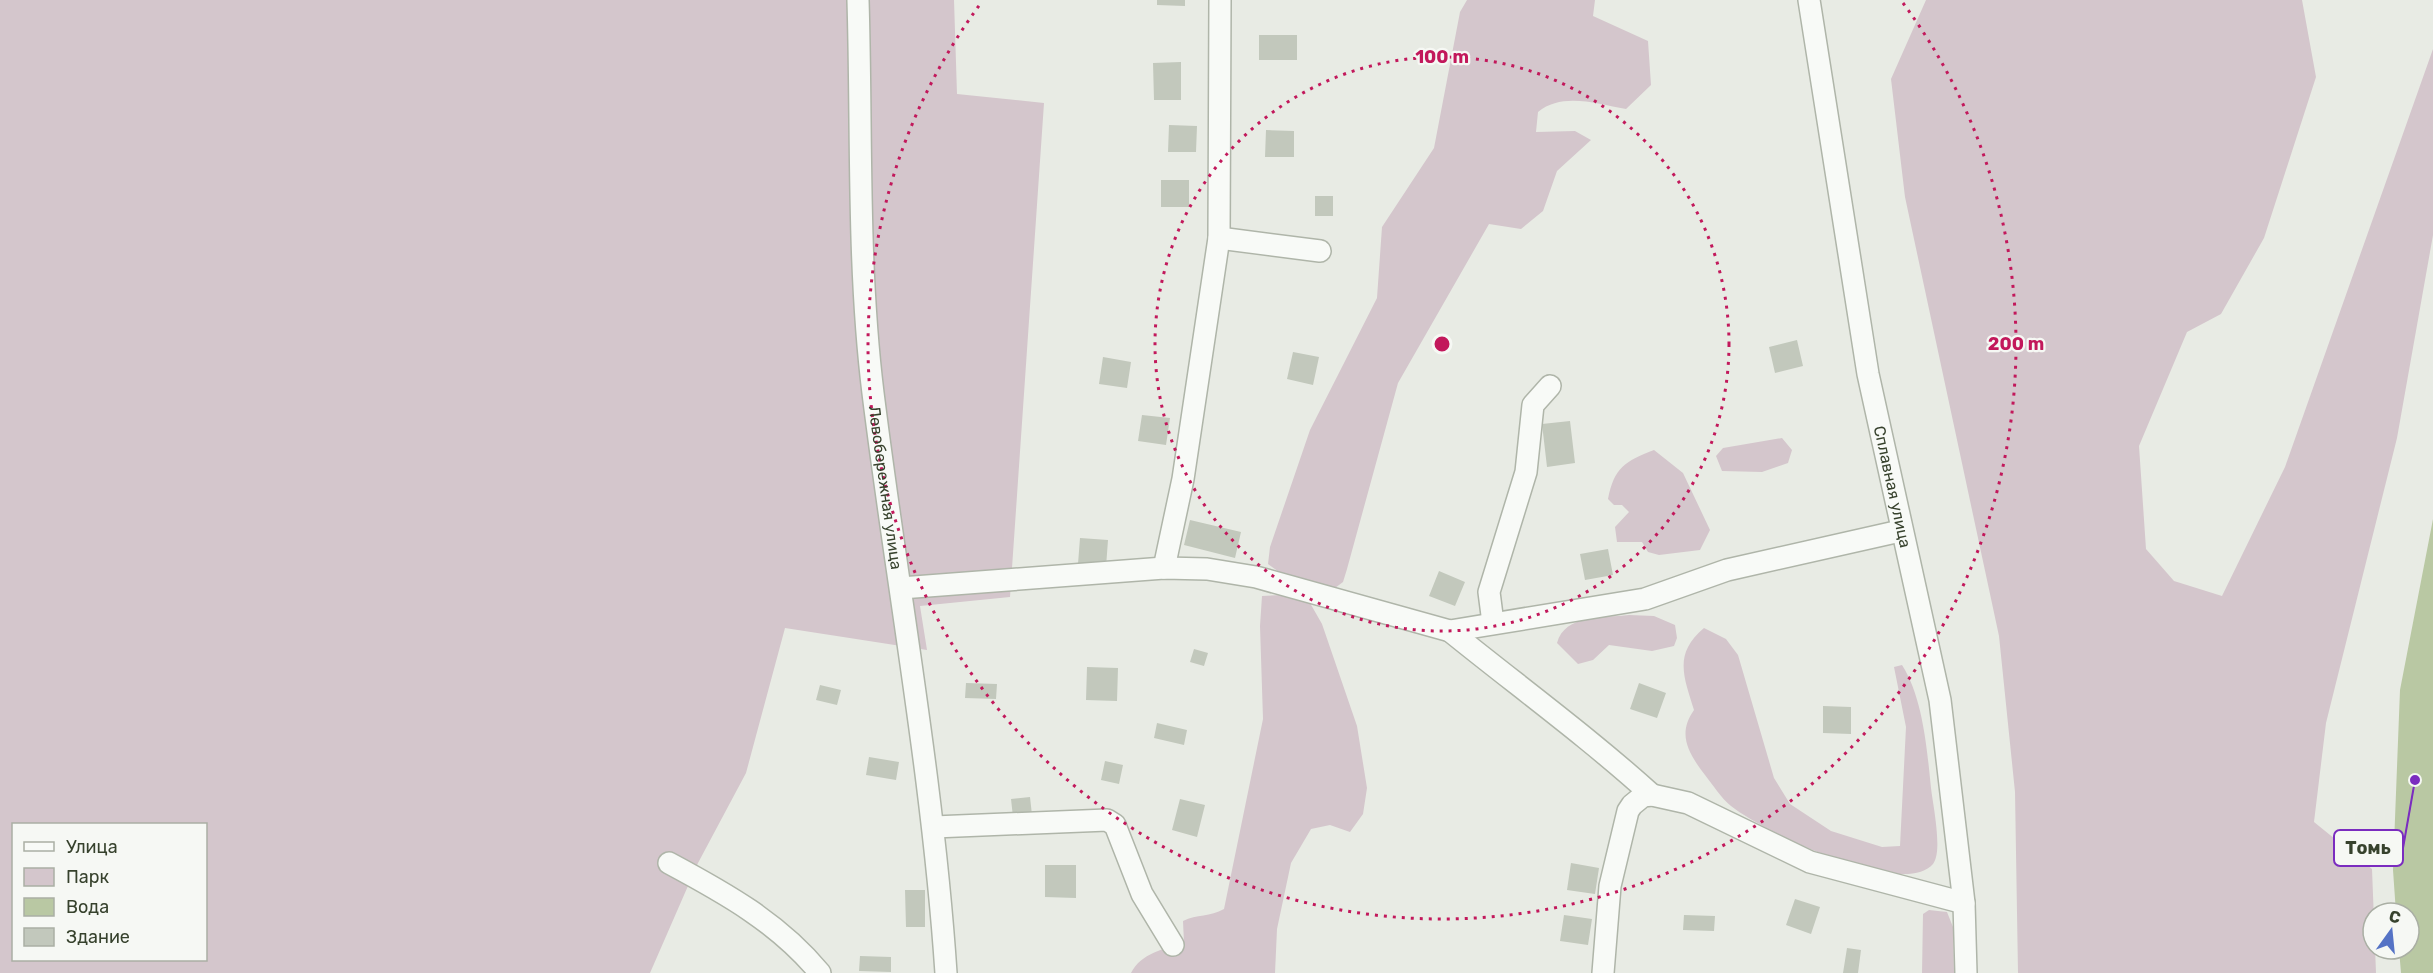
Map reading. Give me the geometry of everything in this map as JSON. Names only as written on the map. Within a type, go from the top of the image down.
[{"type":"street","name":"Левобережная улица","points":[[858,0],[864,291],[873,391],[934,827],[946,973]]},
{"type":"street","points":[[1164,567],[1183,478],[1219,238],[1220,0]]},
{"type":"street","name":"Сплавная улица","points":[[1809,0],[1868,374],[1900,531],[1940,700],[1964,903],[1966,973]]},
{"type":"street","points":[[1219,238],[1320,251]]},
{"type":"street","points":[[1493,623],[1489,592],[1526,472],[1533,405],[1550,386]]},
{"type":"street","points":[[1450,631],[1645,599],[1727,570],[1900,531]]},
{"type":"street","points":[[901,588],[1164,567],[1207,569],[1256,577],[1450,631],[1517,686],[1577,729],[1652,795],[1689,804],[1810,862],[1964,903]]},
{"type":"street","points":[[1602,973],[1610,886],[1628,812],[1638,799],[1652,795]]},
{"type":"street","points":[[934,827],[1107,820],[1115,825],[1142,894],[1173,945]]},
{"type":"street","points":[[669,863],[728,894],[786,936],[820,973]]},
{"type":"green space","points":[[0,0],[954,0],[957,94],[1044,103],[1010,597],[920,606],[927,650],[785,628],[746,773],[698,863],[650,973],[0,973]]},
{"type":"green space","points":[[1467,0],[1595,0],[1593,16],[1648,41],[1651,85],[1626,109],[1592,102],[1569,101],[1558,102],[1538,112],[1536,132],[1575,131],[1591,140],[1557,171],[1543,211],[1521,229],[1489,224],[1398,383],[1347,569],[1343,582],[1335,588],[1279,572],[1268,564],[1270,547],[1310,430],[1377,298],[1382,227],[1434,148],[1460,12]]},
{"type":"green space","points":[[1926,0],[2302,0],[2316,77],[2264,238],[2221,314],[2187,332],[2139,446],[2146,549],[2174,581],[2222,596],[2285,467],[2433,49],[2433,235],[2397,438],[2326,723],[2314,822],[2372,869],[2373,901],[2361,901],[2361,961],[2376,961],[2376,973],[2018,973],[2015,792],[1999,636],[1905,197],[1891,79]]},
{"type":"green space","points":[[1782,438],[1792,450],[1788,463],[1762,472],[1722,471],[1716,456],[1723,448]]},
{"type":"green space","points":[[1654,450],[1683,473],[1710,530],[1700,550],[1659,555],[1648,552],[1642,542],[1617,542],[1615,527],[1629,512],[1622,505],[1614,505],[1608,499],[1614,480],[1628,462]]},
{"type":"green space","points":[[1282,595],[1310,603],[1322,624],[1357,726],[1367,788],[1363,814],[1350,832],[1330,825],[1311,829],[1291,863],[1277,929],[1275,973],[1131,973],[1135,966],[1147,956],[1184,943],[1183,921],[1224,909],[1263,719],[1260,626],[1262,596]]},
{"type":"green space","points":[[1629,615],[1654,616],[1675,625],[1677,638],[1674,646],[1652,651],[1609,645],[1593,660],[1578,664],[1557,643],[1561,634],[1576,622]]},
{"type":"green space","points":[[1704,628],[1726,639],[1738,655],[1774,778],[1790,804],[1831,831],[1882,847],[1900,846],[1906,727],[1894,667],[1902,665],[1915,693],[1926,741],[1937,839],[1936,858],[1933,864],[1917,873],[1893,874],[1863,868],[1832,858],[1771,830],[1747,817],[1724,799],[1694,759],[1686,735],[1686,727],[1694,710],[1685,676],[1685,657],[1688,647]]},
{"type":"green space","points":[[1929,910],[1947,912],[1953,927],[1954,973],[1922,973],[1923,914]]},
{"type":"water","points":[[2433,519],[2433,973],[2401,973],[2400,961],[2421,961],[2421,901],[2395,901],[2393,870],[2400,690]]},
{"type":"building","points":[[1157,0],[1185,0],[1185,6],[1157,5]]},
{"type":"building","points":[[1259,35],[1297,35],[1297,60],[1259,60]]},
{"type":"building","points":[[1181,62],[1181,100],[1154,100],[1153,63]]},
{"type":"building","points":[[1169,125],[1197,126],[1196,152],[1168,152]]},
{"type":"building","points":[[1266,130],[1294,131],[1294,157],[1265,157]]},
{"type":"building","points":[[1161,180],[1189,180],[1189,207],[1161,207]]},
{"type":"building","points":[[1315,196],[1333,196],[1333,216],[1315,216]]},
{"type":"building","points":[[1797,340],[1803,366],[1775,373],[1769,347]]},
{"type":"building","points":[[1293,352],[1319,357],[1313,385],[1287,379]]},
{"type":"building","points":[[1103,357],[1131,362],[1127,388],[1099,384]]},
{"type":"building","points":[[1142,415],[1170,418],[1166,445],[1138,441]]},
{"type":"building","points":[[1570,421],[1575,463],[1547,467],[1542,424]]},
{"type":"building","points":[[1190,520],[1241,532],[1235,558],[1184,545]]},
{"type":"building","points":[[1080,538],[1108,540],[1106,567],[1078,564]]},
{"type":"building","points":[[1608,549],[1613,575],[1585,580],[1580,554]]},
{"type":"building","points":[[1439,571],[1465,582],[1455,606],[1429,596]]},
{"type":"building","points":[[1194,649],[1208,653],[1204,666],[1190,662]]},
{"type":"building","points":[[1087,667],[1118,668],[1117,701],[1086,700]]},
{"type":"building","points":[[966,683],[997,684],[996,699],[965,698]]},
{"type":"building","points":[[1639,683],[1666,693],[1657,718],[1630,709]]},
{"type":"building","points":[[820,685],[841,690],[837,705],[816,700]]},
{"type":"building","points":[[1823,706],[1851,707],[1851,734],[1823,733]]},
{"type":"building","points":[[1157,723],[1187,730],[1184,745],[1154,738]]},
{"type":"building","points":[[869,757],[899,762],[896,780],[866,775]]},
{"type":"building","points":[[1105,761],[1123,765],[1119,784],[1101,780]]},
{"type":"building","points":[[1030,797],[1032,815],[1013,817],[1011,799]]},
{"type":"building","points":[[1180,799],[1205,805],[1197,837],[1172,830]]},
{"type":"building","points":[[1571,863],[1599,868],[1595,894],[1567,890]]},
{"type":"building","points":[[1045,865],[1076,865],[1076,898],[1045,897]]},
{"type":"building","points":[[905,890],[925,890],[925,927],[906,927]]},
{"type":"building","points":[[1795,899],[1820,907],[1811,934],[1786,925]]},
{"type":"building","points":[[1564,915],[1592,919],[1588,945],[1560,941]]},
{"type":"building","points":[[1684,915],[1715,916],[1714,931],[1683,930]]},
{"type":"building","points":[[1847,948],[1861,950],[1858,973],[1843,973]]},
{"type":"building","points":[[860,956],[891,957],[891,972],[859,971]]},
{"type":"place","name":"Томь","points":[[2415,780]]}]
